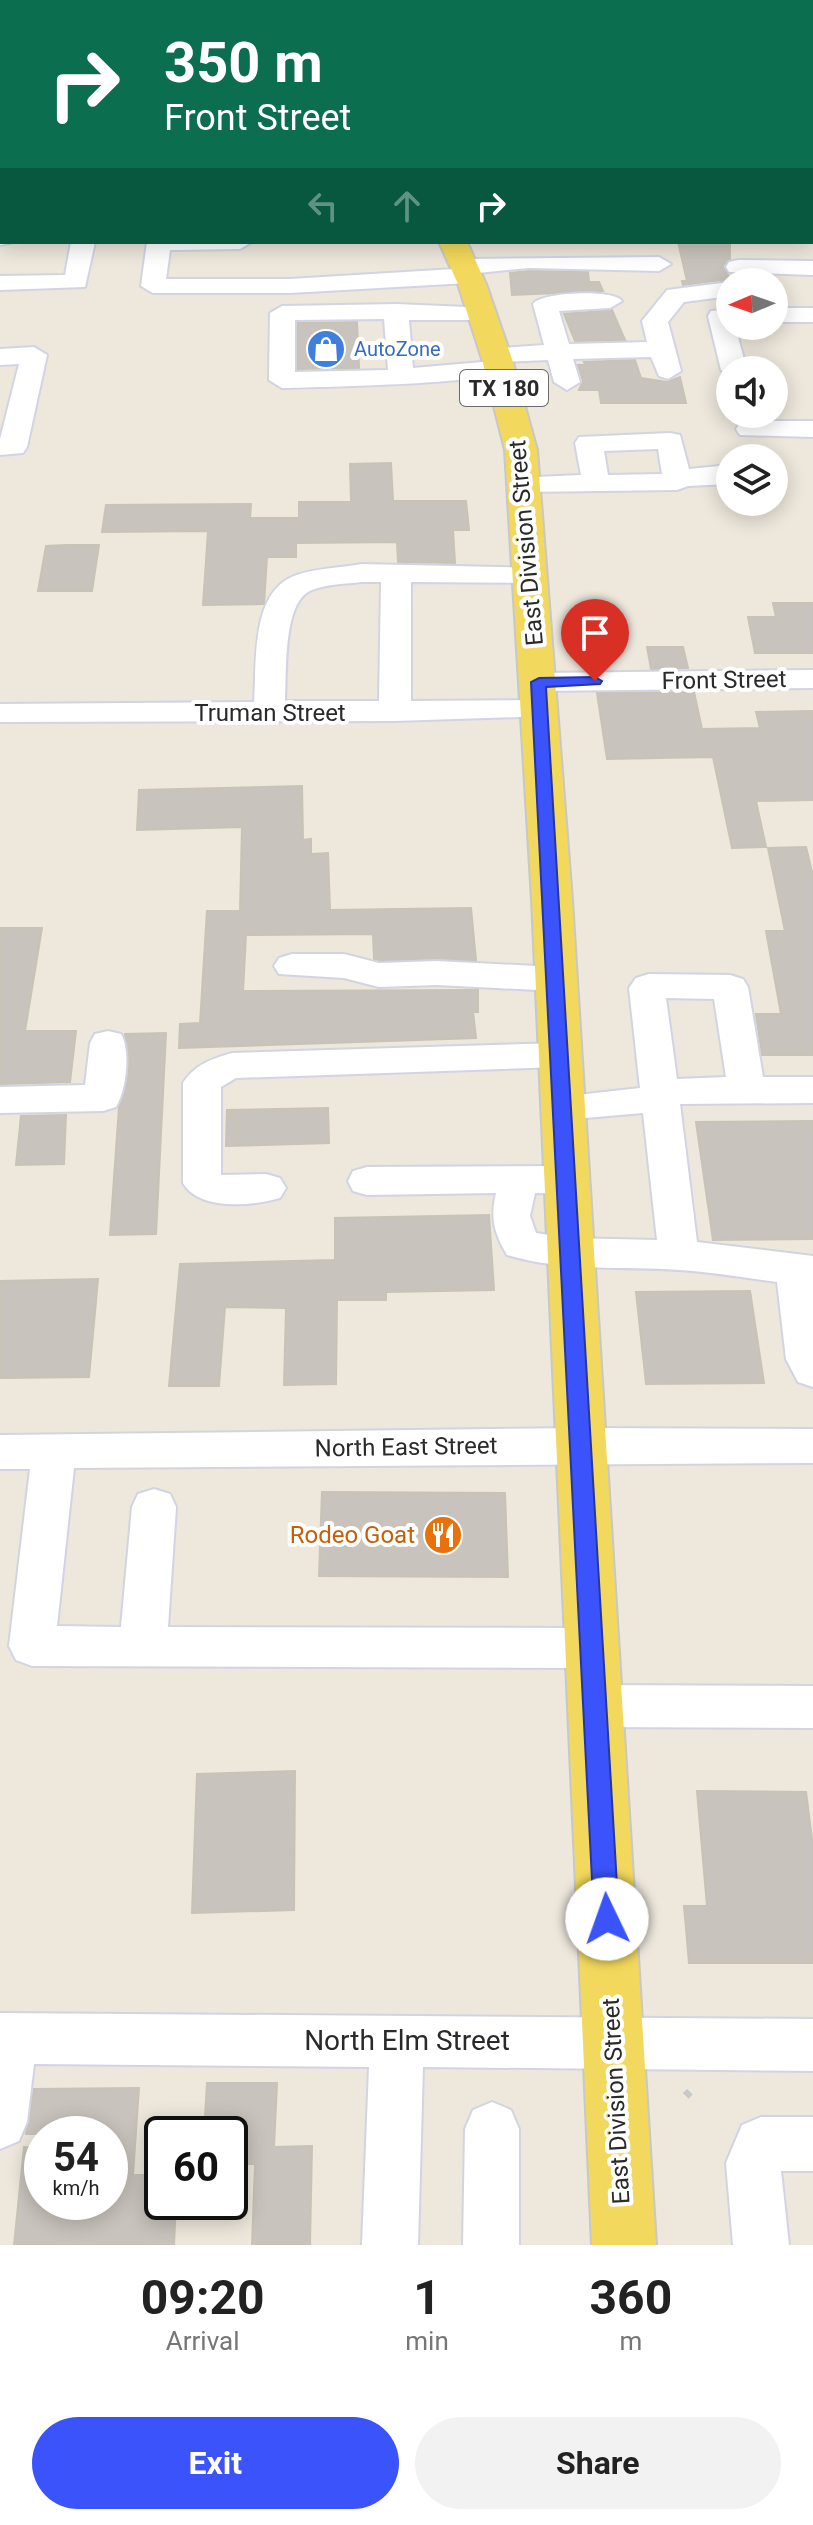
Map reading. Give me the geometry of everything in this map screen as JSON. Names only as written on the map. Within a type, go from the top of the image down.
[{"type":"main road","name":"East Division Street","points":[[458,254],[497,361],[522,472],[540,696],[624,2245]]},
{"type":"street","points":[[0,283],[76,282],[83,244]]},
{"type":"street","points":[[158,244],[153,286],[256,286],[458,254],[529,263],[659,264]]},
{"type":"street","points":[[256,244],[256,286]]},
{"type":"street","points":[[733,244],[734,268]]},
{"type":"street","points":[[788,272],[813,268]]},
{"type":"street","points":[[482,313],[282,313],[282,380],[401,378],[558,352],[665,360],[655,321],[676,295],[716,284]]},
{"type":"street","points":[[567,382],[545,304],[610,301]]},
{"type":"street","points":[[396,311],[401,378]]},
{"type":"street","points":[[788,315],[813,315]]},
{"type":"street","points":[[0,357],[34,355],[13,447],[0,447]]},
{"type":"street","points":[[788,426],[813,429]]},
{"type":"street","points":[[522,472],[594,471],[677,482],[670,441],[589,443],[594,471]]},
{"type":"street","points":[[677,478],[716,477]]},
{"type":"street","points":[[395,712],[396,574]]},
{"type":"street","points":[[269,713],[275,621],[286,596],[301,583],[324,576],[530,574]]},
{"type":"street","name":"Front Street","points":[[540,696],[813,679]]},
{"type":"street","name":"Truman Street","points":[[0,713],[395,712],[540,696]]},
{"type":"street","points":[[292,966],[344,966],[379,975],[437,973],[556,979]]},
{"type":"street","points":[[679,1255],[647,988],[654,985],[730,987],[746,1089]]},
{"type":"street","points":[[0,1100],[103,1098],[108,1043]]},
{"type":"street","points":[[266,1188],[216,1189],[202,1183],[202,1083],[212,1074],[232,1066],[560,1055]]},
{"type":"street","points":[[563,1107],[604,1106],[683,1090],[813,1090]]},
{"type":"street","points":[[519,1179],[510,1216],[521,1245],[570,1253],[679,1255],[805,1270],[807,1359],[813,1371]]},
{"type":"street","points":[[367,1181],[566,1180]]},
{"type":"street","name":"North East Street","points":[[0,1452],[580,1445],[813,1446]]},
{"type":"street","points":[[54,1451],[32,1646],[591,1648]]},
{"type":"street","points":[[143,1645],[154,1507]]},
{"type":"street","points":[[595,1706],[813,1707]]},
{"type":"street","points":[[0,2122],[6,2038]]},
{"type":"street","name":"North Elm Street","points":[[6,2038],[813,2045]]},
{"type":"street","points":[[390,2245],[397,2040]]},
{"type":"street","points":[[491,2245],[492,2129]]},
{"type":"street","points":[[761,2245],[753,2163],[761,2144],[813,2144]]},
{"type":"path","points":[[685,2091],[692,2098]]},
{"type":"building","points":[[678,244],[730,244],[730,259],[723,265],[724,268],[716,268],[716,281],[683,285],[682,281],[687,281]]},
{"type":"building","points":[[588,272],[589,282],[599,282],[603,291],[512,295],[510,273]]},
{"type":"building","points":[[612,310],[625,340],[575,341],[564,314]]},
{"type":"building","name":"AutoZone","points":[[357,322],[359,368],[298,369],[298,323]]},
{"type":"building","points":[[635,360],[641,378],[667,382],[680,377],[686,403],[601,403],[599,390],[579,390],[583,381],[578,365],[585,365],[584,362]]},
{"type":"building","points":[[391,463],[393,501],[466,501],[469,530],[453,530],[455,563],[398,562],[397,542],[296,543],[296,557],[267,557],[264,604],[203,605],[208,531],[102,532],[106,505],[251,504],[250,518],[299,518],[299,502],[351,502],[350,464]]},
{"type":"building","points":[[99,545],[92,591],[38,591],[46,546]]},
{"type":"building","points":[[773,603],[813,603],[813,653],[755,653],[748,617],[776,617]]},
{"type":"building","points":[[647,647],[683,647],[688,668],[651,669]]},
{"type":"building","points":[[694,692],[702,729],[760,728],[756,712],[813,711],[813,800],[756,801],[766,847],[732,848],[713,757],[607,759],[597,693]]},
{"type":"building","points":[[302,786],[303,840],[311,839],[311,854],[328,853],[330,910],[471,908],[476,960],[374,959],[373,934],[246,935],[243,991],[478,990],[478,1012],[473,1012],[476,1038],[179,1048],[180,1024],[200,1023],[207,911],[240,911],[242,827],[137,830],[139,790]]},
{"type":"building","points":[[806,847],[813,876],[813,1055],[762,1055],[756,1014],[781,1014],[766,931],[785,931],[768,848]]},
{"type":"building","points":[[0,928],[42,928],[25,1031],[76,1031],[70,1082],[0,1084]]},
{"type":"building","points":[[166,1033],[156,1234],[110,1235],[119,1107],[129,1071],[125,1034]]},
{"type":"building","points":[[328,1108],[329,1143],[226,1146],[227,1110]]},
{"type":"building","points":[[66,1115],[64,1164],[16,1165],[21,1116]]},
{"type":"building","points":[[813,1121],[813,1239],[713,1240],[696,1122]]},
{"type":"building","points":[[489,1215],[494,1290],[386,1292],[386,1300],[337,1300],[336,1384],[284,1385],[286,1308],[225,1307],[219,1386],[169,1386],[180,1264],[335,1260],[335,1218]]},
{"type":"building","points":[[98,1279],[89,1377],[0,1378],[0,1281]]},
{"type":"building","points":[[750,1291],[764,1383],[646,1384],[636,1292]]},
{"type":"building","points":[[322,1492],[505,1493],[508,1577],[319,1576]]},
{"type":"building","points":[[295,1771],[294,1910],[192,1913],[197,1774]]},
{"type":"building","points":[[697,1791],[806,1792],[813,1847],[813,1963],[689,1963],[684,1906],[707,1906]]},
{"type":"building","points":[[207,2083],[277,2083],[274,2147],[312,2146],[310,2245],[252,2245],[255,2164],[248,2164],[248,2116],[205,2116]]},
{"type":"building","points":[[139,2088],[133,2175],[144,2175],[144,2220],[175,2220],[174,2245],[14,2245],[24,2147],[24,2220],[128,2220],[128,2116],[29,2116],[34,2089]]},
{"type":"place","name":"AutoZone","points":[[326,349]]},
{"type":"place","name":"Rodeo Goat","points":[[443,1535]]},
{"type":"route","points":[[595,681],[539,682],[607,1919]]}]
